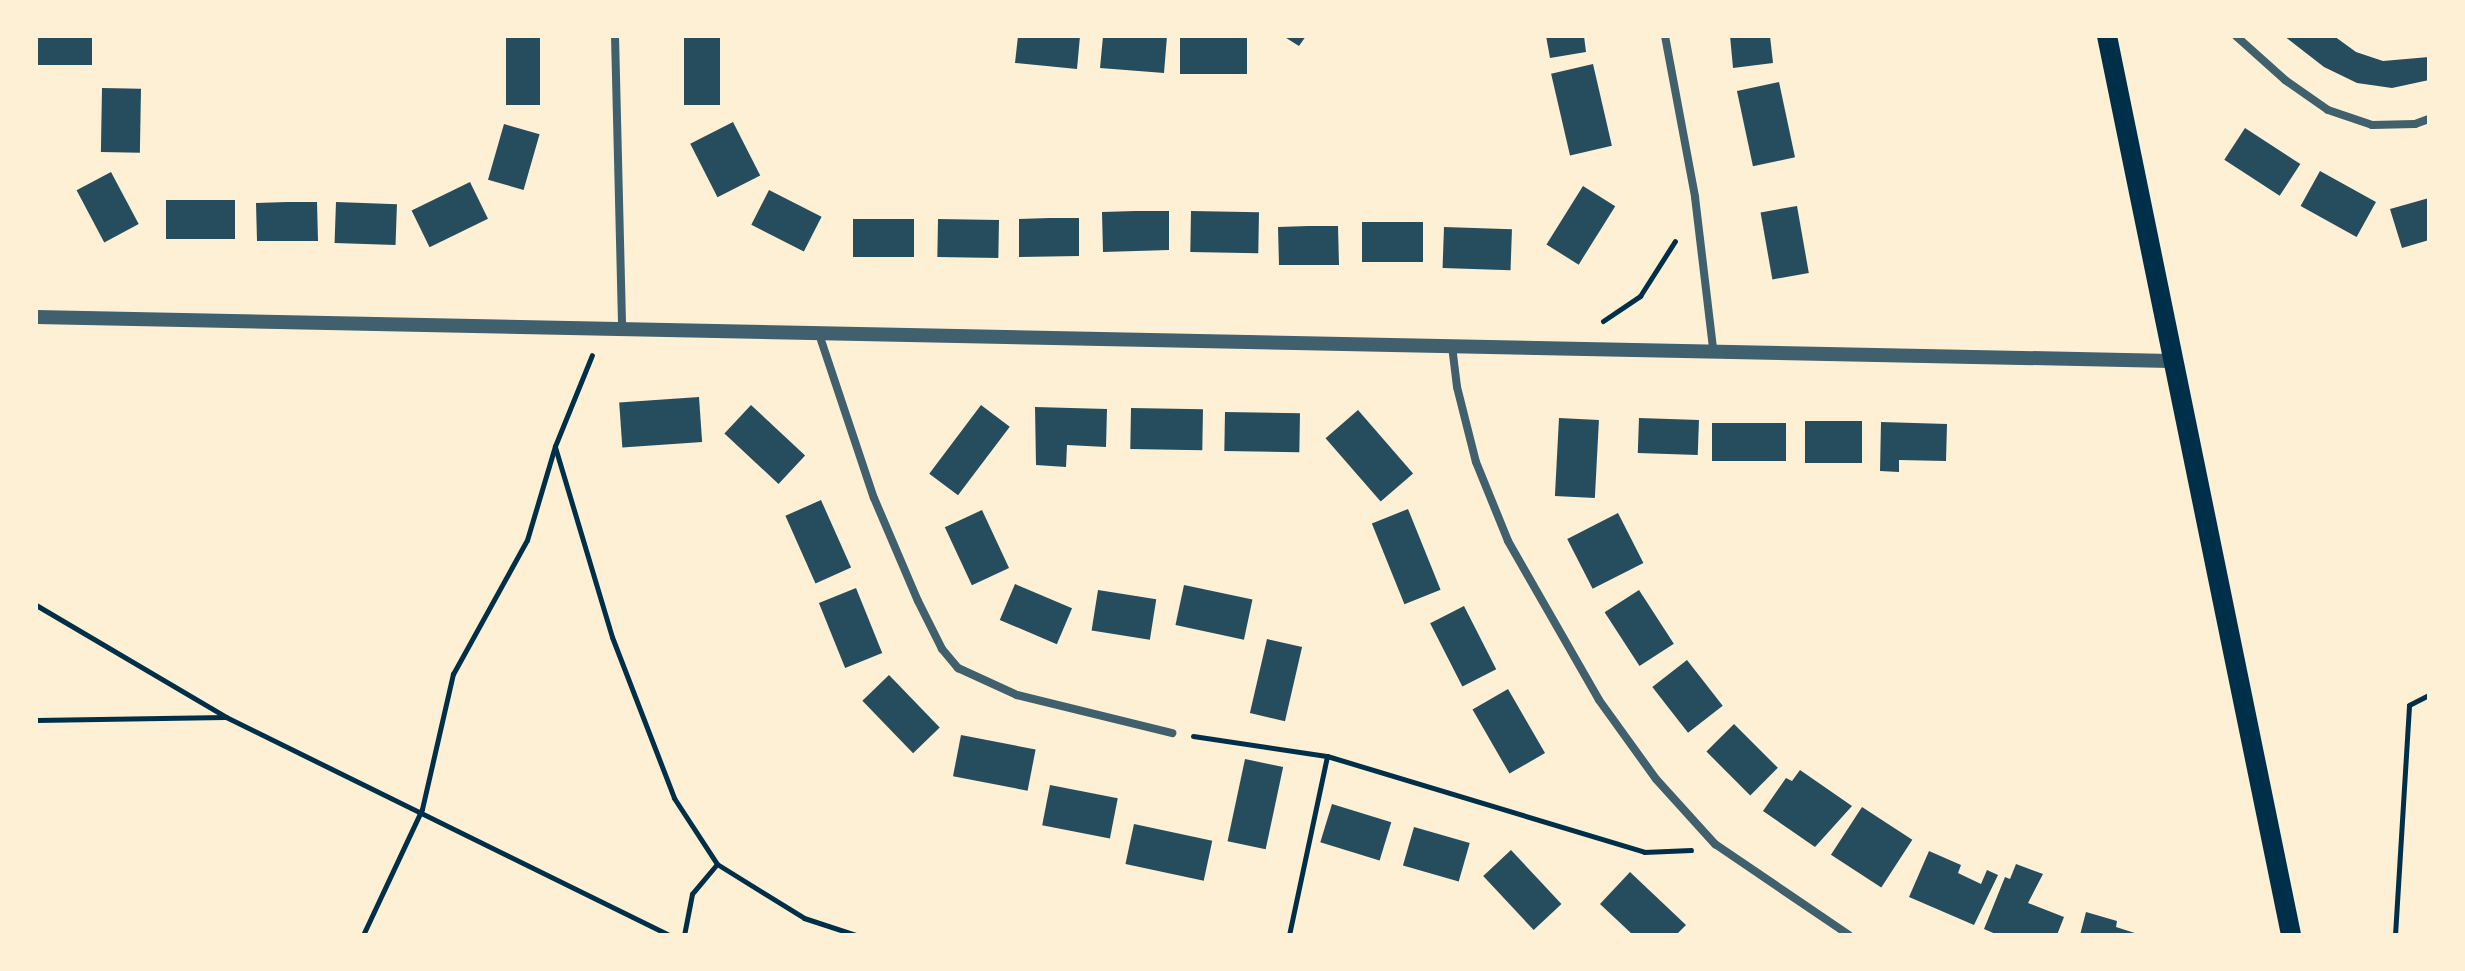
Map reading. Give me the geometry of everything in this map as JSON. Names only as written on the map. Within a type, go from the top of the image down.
[{"type":"main road","points":[[2107,36],[2171,361],[2291,935]]},
{"type":"street","points":[[615,36],[622,328]]},
{"type":"street","points":[[1665,36],[1695,197],[1713,349]]},
{"type":"street","points":[[2236,36],[2285,80],[2328,110],[2372,125],[2415,124],[2429,119]]},
{"type":"street","points":[[36,317],[818,329],[2171,361]]},
{"type":"street","points":[[818,329],[874,498],[918,601],[958,668],[1017,695],[1172,733]]},
{"type":"street","points":[[1452,343],[1457,387],[1476,462],[1508,541],[1599,700],[1656,779],[1715,844],[1849,935]]},
{"type":"path","points":[[1564,345],[1640,296],[1663,266],[1695,197]]},
{"type":"path","points":[[363,935],[422,809],[453,674],[527,540],[555,446],[603,328]]},
{"type":"path","points":[[555,446],[612,637],[674,798],[717,864],[804,918],[856,935]]},
{"type":"path","points":[[36,605],[226,717],[422,809],[670,935]]},
{"type":"path","points":[[2395,935],[2409,705],[2429,695]]},
{"type":"path","points":[[36,720],[226,717]]},
{"type":"path","points":[[1172,733],[1327,756],[1644,852],[1682,853],[1715,844]]},
{"type":"path","points":[[1289,935],[1327,756]]},
{"type":"path","points":[[684,935],[692,894],[717,864]]},
{"type":"building","points":[[36,36],[92,36],[92,65],[36,65]]},
{"type":"building","points":[[506,36],[540,36],[540,105],[506,105]]},
{"type":"building","points":[[684,36],[720,36],[720,105],[684,105]]},
{"type":"building","points":[[1018,36],[1080,36],[1077,69],[1015,63]]},
{"type":"building","points":[[1103,36],[1167,36],[1164,73],[1100,68]]},
{"type":"building","points":[[1180,36],[1247,36],[1247,74],[1180,74]]},
{"type":"building","points":[[1283,36],[1306,36],[1299,46]]},
{"type":"building","points":[[1546,36],[1584,36],[1586,52],[1550,58]]},
{"type":"building","points":[[1730,36],[1770,36],[1773,63],[1733,68]]},
{"type":"building","points":[[2284,36],[2334,36],[2356,52],[2383,61],[2429,57],[2429,80],[2392,88],[2357,83],[2324,67]]},
{"type":"building","points":[[1593,64],[1612,146],[1570,156],[1551,74]]},
{"type":"building","points":[[1779,82],[1795,157],[1753,166],[1737,91]]},
{"type":"building","points":[[102,88],[141,89],[140,153],[101,152]]},
{"type":"building","points":[[733,122],[760,175],[717,197],[690,144]]},
{"type":"building","points":[[504,124],[540,134],[524,190],[488,180]]},
{"type":"building","points":[[2245,128],[2300,164],[2280,196],[2224,160]]},
{"type":"building","points":[[2320,171],[2376,202],[2357,237],[2301,206]]},
{"type":"building","points":[[111,172],[139,224],[104,242],[77,190]]},
{"type":"building","points":[[470,182],[488,219],[430,247],[412,210]]},
{"type":"building","points":[[1583,186],[1615,206],[1579,265],[1546,245]]},
{"type":"building","points":[[769,190],[822,217],[804,252],[751,225]]},
{"type":"building","points":[[2429,198],[2429,240],[2402,248],[2390,209]]},
{"type":"building","points":[[166,200],[235,200],[235,239],[166,239]]},
{"type":"building","points":[[317,202],[318,241],[257,241],[256,203]]},
{"type":"building","points":[[336,202],[397,204],[396,245],[335,243]]},
{"type":"building","points":[[1797,206],[1809,273],[1772,279],[1761,212]]},
{"type":"building","points":[[1169,211],[1169,250],[1103,252],[1102,212]]},
{"type":"building","points":[[1191,211],[1259,212],[1258,253],[1190,252]]},
{"type":"building","points":[[1079,218],[1079,256],[1019,257],[1019,219]]},
{"type":"building","points":[[853,219],[914,219],[914,257],[853,257]]},
{"type":"building","points":[[938,219],[999,220],[998,258],[937,257]]},
{"type":"building","points":[[1362,222],[1423,222],[1423,262],[1362,262]]},
{"type":"building","points":[[1338,226],[1339,265],[1279,265],[1278,227]]},
{"type":"building","points":[[1444,227],[1512,229],[1511,270],[1443,268]]},
{"type":"building","points":[[699,397],[702,442],[622,447],[619,403]]},
{"type":"building","points":[[751,405],[805,455],[779,484],[724,434]]},
{"type":"building","points":[[981,405],[1010,427],[958,495],[929,474]]},
{"type":"building","points":[[1035,407],[1107,409],[1106,447],[1067,445],[1066,467],[1036,465]]},
{"type":"building","points":[[1131,408],[1203,409],[1202,450],[1130,449]]},
{"type":"building","points":[[1358,410],[1413,473],[1381,502],[1326,438]]},
{"type":"building","points":[[1225,412],[1300,413],[1299,452],[1224,451]]},
{"type":"building","points":[[1559,418],[1599,420],[1595,498],[1555,496]]},
{"type":"building","points":[[1639,418],[1699,420],[1698,455],[1638,453]]},
{"type":"building","points":[[1805,421],[1862,421],[1862,463],[1805,463]]},
{"type":"building","points":[[1881,422],[1947,424],[1946,461],[1899,460],[1899,472],[1880,471]]},
{"type":"building","points":[[1712,423],[1786,423],[1786,461],[1712,461]]},
{"type":"building","points":[[821,500],[851,568],[815,583],[785,516]]},
{"type":"building","points":[[1408,509],[1441,590],[1404,604],[1372,524]]},
{"type":"building","points":[[982,510],[1009,568],[972,585],[945,527]]},
{"type":"building","points":[[1618,513],[1643,563],[1593,589],[1567,539]]},
{"type":"building","points":[[1015,584],[1072,608],[1057,644],[1000,620]]},
{"type":"building","points":[[1184,585],[1252,600],[1244,640],[1175,625]]},
{"type":"building","points":[[856,588],[882,653],[845,668],[819,603]]},
{"type":"building","points":[[1098,590],[1156,599],[1150,640],[1092,630]]},
{"type":"building","points":[[1639,590],[1674,644],[1639,666],[1605,612]]},
{"type":"building","points":[[1464,606],[1496,669],[1462,687],[1430,623]]},
{"type":"building","points":[[1267,639],[1302,647],[1285,721],[1250,713]]},
{"type":"building","points":[[1687,660],[1723,706],[1688,733],[1652,687]]},
{"type":"building","points":[[889,675],[940,728],[913,753],[862,701]]},
{"type":"building","points":[[1508,689],[1545,753],[1509,774],[1472,710]]},
{"type":"building","points":[[1734,724],[1778,768],[1750,795],[1706,752]]},
{"type":"building","points":[[961,735],[1036,750],[1028,791],[953,776]]},
{"type":"building","points":[[1245,759],[1283,767],[1266,849],[1228,841]]},
{"type":"building","points":[[1800,770],[1852,806],[1815,847],[1763,811],[1786,778],[1792,781]]},
{"type":"building","points":[[1050,785],[1118,798],[1110,838],[1042,825]]},
{"type":"building","points":[[1332,804],[1391,822],[1380,860],[1320,842]]},
{"type":"building","points":[[1862,807],[1912,840],[1881,887],[1831,855]]},
{"type":"building","points":[[1134,824],[1212,841],[1204,881],[1125,864]]},
{"type":"building","points":[[1414,827],[1470,843],[1459,881],[1403,865]]},
{"type":"building","points":[[1511,850],[1561,904],[1534,930],[1483,876]]},
{"type":"building","points":[[1929,851],[1961,865],[1958,873],[1981,884],[1987,870],[1998,875],[1974,925],[1909,897]]},
{"type":"building","points":[[2016,864],[2043,874],[2028,903],[2064,917],[2057,935],[1998,935],[1984,929],[2005,877],[2010,879]]},
{"type":"building","points":[[1630,872],[1686,925],[1676,935],[1633,935],[1600,904]]},
{"type":"building","points":[[2086,912],[2117,921],[2116,927],[2141,935],[2080,935]]}]
